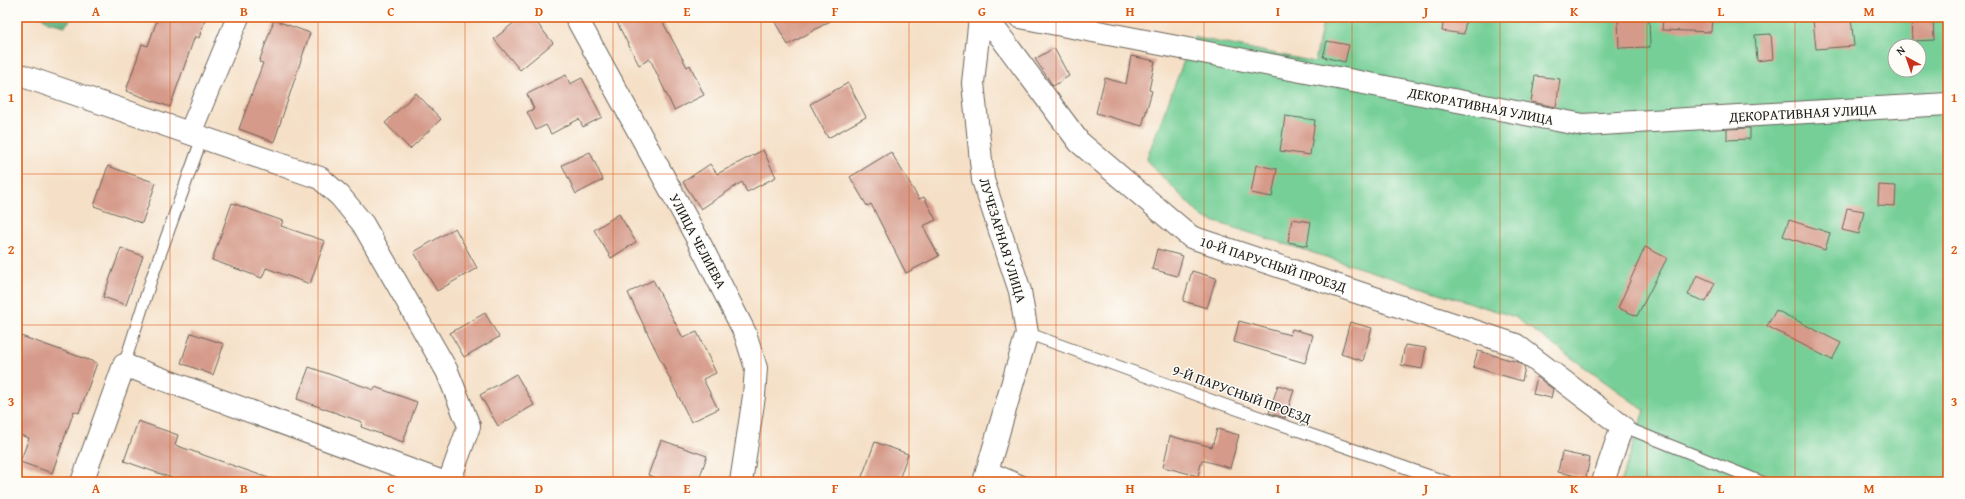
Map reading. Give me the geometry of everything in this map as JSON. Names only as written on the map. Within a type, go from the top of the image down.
[{"type":"street","points":[[196,136],[238,17]]},
{"type":"street","name":"УЛИЦА ЧЕЛИЕВА","points":[[576,17],[698,240],[745,333],[756,368],[754,396],[741,482]]},
{"type":"street","name":"ЛУЧЕЗАРНАЯ УЛИЦА","points":[[980,17],[973,84],[983,180],[1020,291],[1027,333],[986,474]]},
{"type":"street","name":"10-Й ПАРУСНЫЙ ПРОЕЗД","points":[[986,17],[1079,142],[1191,237],[1516,345],[1622,426]]},
{"type":"street","name":"ДЕКОРАТИВНАЯ УЛИЦА","points":[[1020,17],[1583,125],[1948,104]]},
{"type":"street","points":[[17,74],[320,178],[340,196],[363,224],[447,371],[469,426],[449,482]]},
{"type":"street","points":[[82,482],[124,364],[444,482]]},
{"type":"street","points":[[1603,482],[1622,426]]},
{"type":"lane","points":[[124,364],[196,136]]},
{"type":"lane","name":"9-Й ПАРУСНЫЙ ПРОЕЗД","points":[[1027,333],[1219,403],[1446,482]]},
{"type":"lane","points":[[1622,426],[1762,482]]},
{"type":"lane","points":[[986,474],[1024,482]]},
{"type":"green space","points":[[42,17],[73,17],[65,26],[48,22]]},
{"type":"green space","points":[[1324,17],[1948,17],[1948,482],[1621,482],[1644,410],[1515,317],[1203,218],[1146,160],[1193,37],[1315,62]]},
{"type":"building","points":[[158,17],[206,17],[199,38],[195,36],[170,107],[126,91],[142,44],[148,46]]},
{"type":"building","points":[[521,17],[532,17],[553,43],[520,70],[494,39]]},
{"type":"building","points":[[614,17],[660,17],[687,67],[690,65],[704,95],[674,110],[650,59],[639,65]]},
{"type":"building","points":[[772,17],[837,17],[788,45]]},
{"type":"building","points":[[1444,17],[1466,17],[1464,34],[1442,31]]},
{"type":"building","points":[[1663,17],[1712,17],[1711,32],[1662,30]]},
{"type":"building","points":[[1851,17],[1854,46],[1816,49],[1813,20]]},
{"type":"building","points":[[1911,17],[1933,17],[1934,40],[1927,40],[1927,38],[1912,38]]},
{"type":"building","points":[[1649,18],[1650,47],[1619,48],[1618,19]]},
{"type":"building","points":[[274,20],[310,33],[274,142],[239,129],[263,63],[259,62]]},
{"type":"building","points":[[1771,34],[1773,59],[1757,61],[1755,35]]},
{"type":"building","points":[[1327,41],[1349,45],[1345,62],[1323,57]]},
{"type":"building","points":[[1054,48],[1069,76],[1053,86],[1035,59]]},
{"type":"building","points":[[1131,56],[1155,61],[1149,90],[1152,91],[1142,126],[1096,113],[1105,78],[1126,84]]},
{"type":"building","points":[[566,75],[570,84],[582,78],[602,117],[583,127],[579,119],[551,134],[546,125],[536,130],[527,112],[534,109],[527,94]]},
{"type":"building","points":[[1535,76],[1560,79],[1556,107],[1531,102]]},
{"type":"building","points":[[848,83],[866,117],[828,138],[810,104]]},
{"type":"building","points":[[416,93],[441,119],[410,149],[385,123]]},
{"type":"building","points":[[1285,116],[1315,120],[1310,155],[1280,151]]},
{"type":"building","points":[[1750,128],[1750,139],[1727,140],[1727,129]]},
{"type":"building","points":[[763,150],[776,177],[747,192],[742,182],[701,209],[683,182],[710,164],[717,174]]},
{"type":"building","points":[[590,152],[603,180],[576,194],[562,165]]},
{"type":"building","points":[[891,152],[919,199],[924,197],[936,220],[923,226],[939,256],[906,273],[871,204],[867,206],[850,177]]},
{"type":"building","points":[[1256,165],[1277,169],[1272,197],[1251,193]]},
{"type":"building","points":[[108,166],[156,183],[142,223],[94,206]]},
{"type":"building","points":[[1879,185],[1896,186],[1895,206],[1878,205]]},
{"type":"building","points":[[232,203],[283,221],[281,226],[325,241],[310,284],[266,268],[262,278],[212,260]]},
{"type":"building","points":[[1847,208],[1864,211],[1859,234],[1842,230]]},
{"type":"building","points":[[619,214],[636,242],[611,258],[594,230]]},
{"type":"building","points":[[1292,219],[1311,222],[1307,246],[1288,242]]},
{"type":"building","points":[[1789,220],[1830,233],[1825,250],[1783,236]]},
{"type":"building","points":[[455,228],[477,268],[437,291],[414,252]]},
{"type":"building","points":[[1645,247],[1667,258],[1637,316],[1618,308]]},
{"type":"building","points":[[121,248],[143,256],[126,305],[103,297]]},
{"type":"building","points":[[1157,249],[1183,256],[1177,276],[1152,269]]},
{"type":"building","points":[[1192,271],[1216,278],[1207,308],[1183,301]]},
{"type":"building","points":[[1697,275],[1715,283],[1706,302],[1688,295]]},
{"type":"building","points":[[653,280],[683,338],[697,332],[716,373],[703,379],[718,409],[691,422],[628,293]]},
{"type":"building","points":[[1776,310],[1841,343],[1832,360],[1767,326]]},
{"type":"building","points":[[485,313],[499,337],[464,357],[450,333]]},
{"type":"building","points":[[1239,321],[1290,335],[1292,329],[1313,335],[1305,363],[1234,342]]},
{"type":"building","points":[[1350,322],[1372,328],[1363,361],[1341,354]]},
{"type":"building","points":[[191,333],[224,344],[213,375],[181,363]]},
{"type":"building","points":[[21,336],[97,363],[79,413],[74,411],[52,473],[20,462],[29,438],[17,434],[17,346]]},
{"type":"building","points":[[1405,345],[1426,348],[1422,369],[1401,365]]},
{"type":"building","points":[[1478,351],[1518,362],[1525,367],[1522,381],[1473,367]]},
{"type":"building","points":[[309,367],[374,390],[375,387],[417,402],[403,442],[361,427],[362,422],[297,399]]},
{"type":"building","points":[[516,374],[534,405],[498,426],[480,395]]},
{"type":"building","points":[[1537,377],[1553,389],[1551,398],[1533,394]]},
{"type":"building","points":[[1278,385],[1294,390],[1285,418],[1269,413]]},
{"type":"building","points":[[138,421],[178,435],[175,445],[274,480],[274,482],[183,482],[124,461]]},
{"type":"building","points":[[1217,429],[1239,435],[1230,468],[1202,460],[1198,476],[1163,467],[1170,436],[1212,447]]},
{"type":"building","points":[[661,440],[707,456],[698,482],[668,482],[648,475]]},
{"type":"building","points":[[875,442],[908,454],[898,482],[860,482]]},
{"type":"building","points":[[1562,452],[1590,458],[1586,478],[1558,472]]}]
